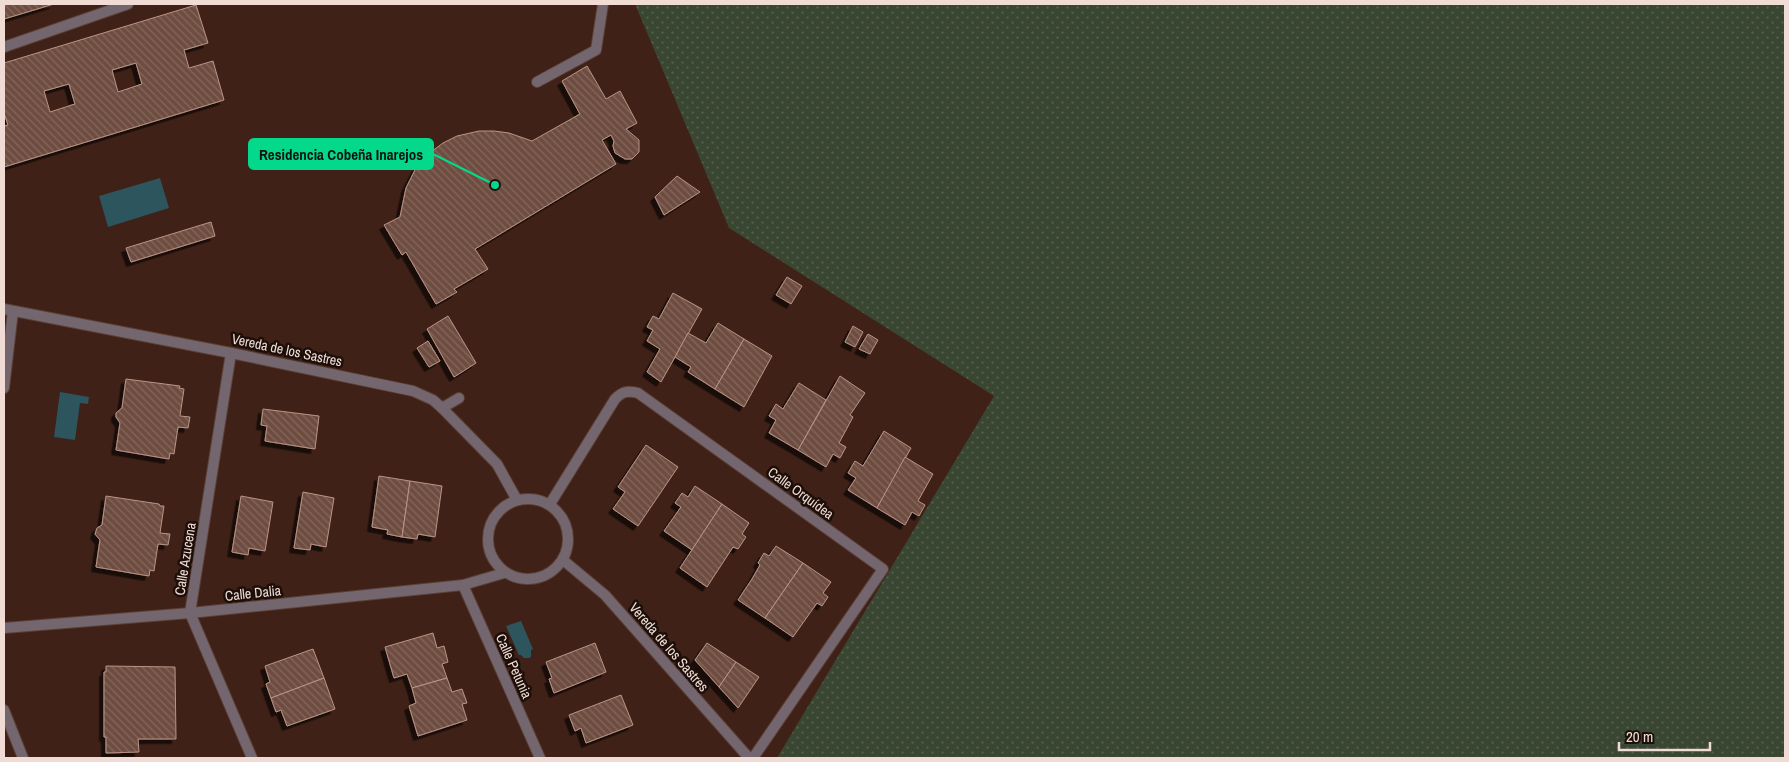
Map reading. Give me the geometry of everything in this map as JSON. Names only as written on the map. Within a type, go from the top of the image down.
[{"type":"street","points":[[4,47],[128,4]]},
{"type":"street","points":[[537,82],[596,50],[603,4]]},
{"type":"street","points":[[4,388],[9,310]]},
{"type":"street","name":"Vereda de los Sastres","points":[[9,310],[413,391],[433,400],[496,464],[517,500]]},
{"type":"street","name":"Calle Azucena","points":[[231,353],[190,613],[252,758]]},
{"type":"street","name":"Calle Orquídea","points":[[550,504],[615,399],[621,392],[631,391],[638,393],[883,569],[753,758]]},
{"type":"street","points":[[442,408],[459,398]]},
{"type":"street","points":[[517,500],[539,500],[550,504],[566,523],[569,536],[568,548],[563,560],[555,570],[543,578],[530,580],[516,579],[495,564],[489,552],[487,539],[490,526],[496,515],[505,506],[517,500]]},
{"type":"street","name":"Vereda de los Sastres","points":[[563,560],[605,595],[749,758]]},
{"type":"street","name":"Calle Dalia","points":[[4,628],[190,613],[463,585],[504,572]]},
{"type":"street","name":"Calle Petunia","points":[[463,585],[540,758]]},
{"type":"street","points":[[4,710],[23,758]]},
{"type":"green space","points":[[635,4],[1785,4],[1785,758],[777,758],[994,396],[729,228]]},
{"type":"water","points":[[160,178],[169,208],[108,227],[99,196]]},
{"type":"water","points":[[60,392],[89,397],[88,404],[80,403],[75,440],[54,437]]},
{"type":"water","points":[[521,621],[533,649],[529,658],[519,655],[506,626]]},
{"type":"building","points":[[4,4],[54,4],[4,19]]},
{"type":"building","points":[[196,5],[208,43],[184,50],[189,68],[213,61],[224,100],[4,167],[4,126],[8,125],[4,113],[4,63]],"holes":[[[136,63],[142,84],[118,92],[112,70]],[[69,84],[75,104],[50,112],[44,91]]]},
{"type":"building","points":[[587,66],[606,99],[620,91],[637,123],[626,129],[639,140],[639,152],[632,159],[625,159],[615,153],[614,141],[611,135],[602,140],[616,164],[475,249],[488,269],[454,289],[457,292],[436,304],[406,252],[402,255],[384,225],[400,217],[406,188],[416,168],[431,152],[457,136],[479,131],[494,131],[509,133],[532,141],[580,114],[562,81]]},
{"type":"building","points":[[677,176],[700,192],[664,215],[655,197]]},
{"type":"building","points":[[211,222],[215,236],[131,262],[126,248]]},
{"type":"building","points":[[787,277],[802,286],[791,304],[776,295]]},
{"type":"building","points":[[673,293],[702,309],[661,382],[647,372],[660,349],[647,341],[653,330],[647,327],[653,316],[659,319]]},
{"type":"building","points":[[448,316],[476,363],[454,377],[427,329]]},
{"type":"building","points":[[718,323],[744,339],[715,389],[688,372],[691,367],[675,357],[688,333],[706,343]]},
{"type":"building","points":[[853,326],[863,332],[855,347],[845,342]]},
{"type":"building","points":[[868,334],[878,340],[870,354],[859,349]]},
{"type":"building","points":[[744,339],[772,356],[744,407],[715,389]]},
{"type":"building","points":[[428,341],[440,361],[429,367],[417,348]]},
{"type":"building","points":[[840,376],[865,393],[850,415],[853,417],[839,443],[846,447],[840,458],[833,454],[826,467],[798,450]]},
{"type":"building","points":[[126,379],[180,386],[179,388],[184,389],[180,416],[190,417],[188,428],[178,427],[174,454],[170,453],[169,459],[116,450],[120,423],[116,413],[122,408]]},
{"type":"building","points":[[799,383],[826,400],[798,450],[769,433],[776,420],[769,416],[776,404],[783,409]]},
{"type":"building","points":[[263,409],[319,416],[315,449],[265,441],[267,426],[261,425]]},
{"type":"building","points":[[884,431],[911,448],[877,508],[848,490],[856,478],[848,473],[855,461],[863,466]]},
{"type":"building","points":[[646,445],[678,467],[638,526],[613,509],[625,492],[618,487]]},
{"type":"building","points":[[905,457],[933,474],[918,501],[925,505],[919,516],[912,512],[905,525],[877,508]]},
{"type":"building","points":[[379,476],[410,481],[402,537],[387,534],[388,530],[372,527]]},
{"type":"building","points":[[410,481],[442,486],[435,537],[418,534],[417,539],[402,537]]},
{"type":"building","points":[[695,486],[722,504],[692,550],[664,531],[681,507],[675,503],[682,493],[688,497]]},
{"type":"building","points":[[303,492],[334,498],[326,547],[311,544],[310,550],[294,548]]},
{"type":"building","points":[[106,496],[164,506],[160,533],[170,534],[168,545],[158,544],[154,571],[150,570],[149,576],[96,567],[100,540],[95,534],[97,528],[102,525]]},
{"type":"building","points":[[241,496],[273,502],[265,551],[249,548],[248,555],[232,552]]},
{"type":"building","points":[[722,504],[749,523],[742,534],[746,537],[738,549],[733,547],[707,587],[680,568]]},
{"type":"building","points":[[776,546],[803,563],[765,618],[738,600],[760,565],[758,563],[764,553],[769,556]]},
{"type":"building","points":[[803,563],[831,582],[823,593],[828,597],[822,606],[817,603],[793,637],[765,618]]},
{"type":"building","points":[[433,633],[437,648],[444,646],[448,662],[442,664],[447,678],[412,688],[407,674],[394,678],[385,647]]},
{"type":"building","points":[[595,643],[606,672],[554,693],[549,679],[552,678],[546,662]]},
{"type":"building","points":[[707,643],[736,662],[719,687],[695,660]]},
{"type":"building","points":[[313,649],[324,678],[271,698],[266,684],[270,682],[265,666]]},
{"type":"building","points":[[736,662],[759,677],[738,708],[719,687]]},
{"type":"building","points":[[106,666],[175,667],[176,739],[138,739],[139,752],[106,753],[106,737],[104,737],[104,672],[106,672]]},
{"type":"building","points":[[324,678],[335,709],[287,726],[281,710],[276,712],[271,698]]},
{"type":"building","points":[[447,678],[452,692],[462,689],[467,703],[462,704],[467,720],[418,736],[409,706],[416,703],[412,688]]},
{"type":"building","points":[[621,695],[633,725],[586,743],[581,728],[575,731],[569,715]]},
{"type":"place","name":"Residencia Cobeña Inarejos","points":[[495,185]]}]
